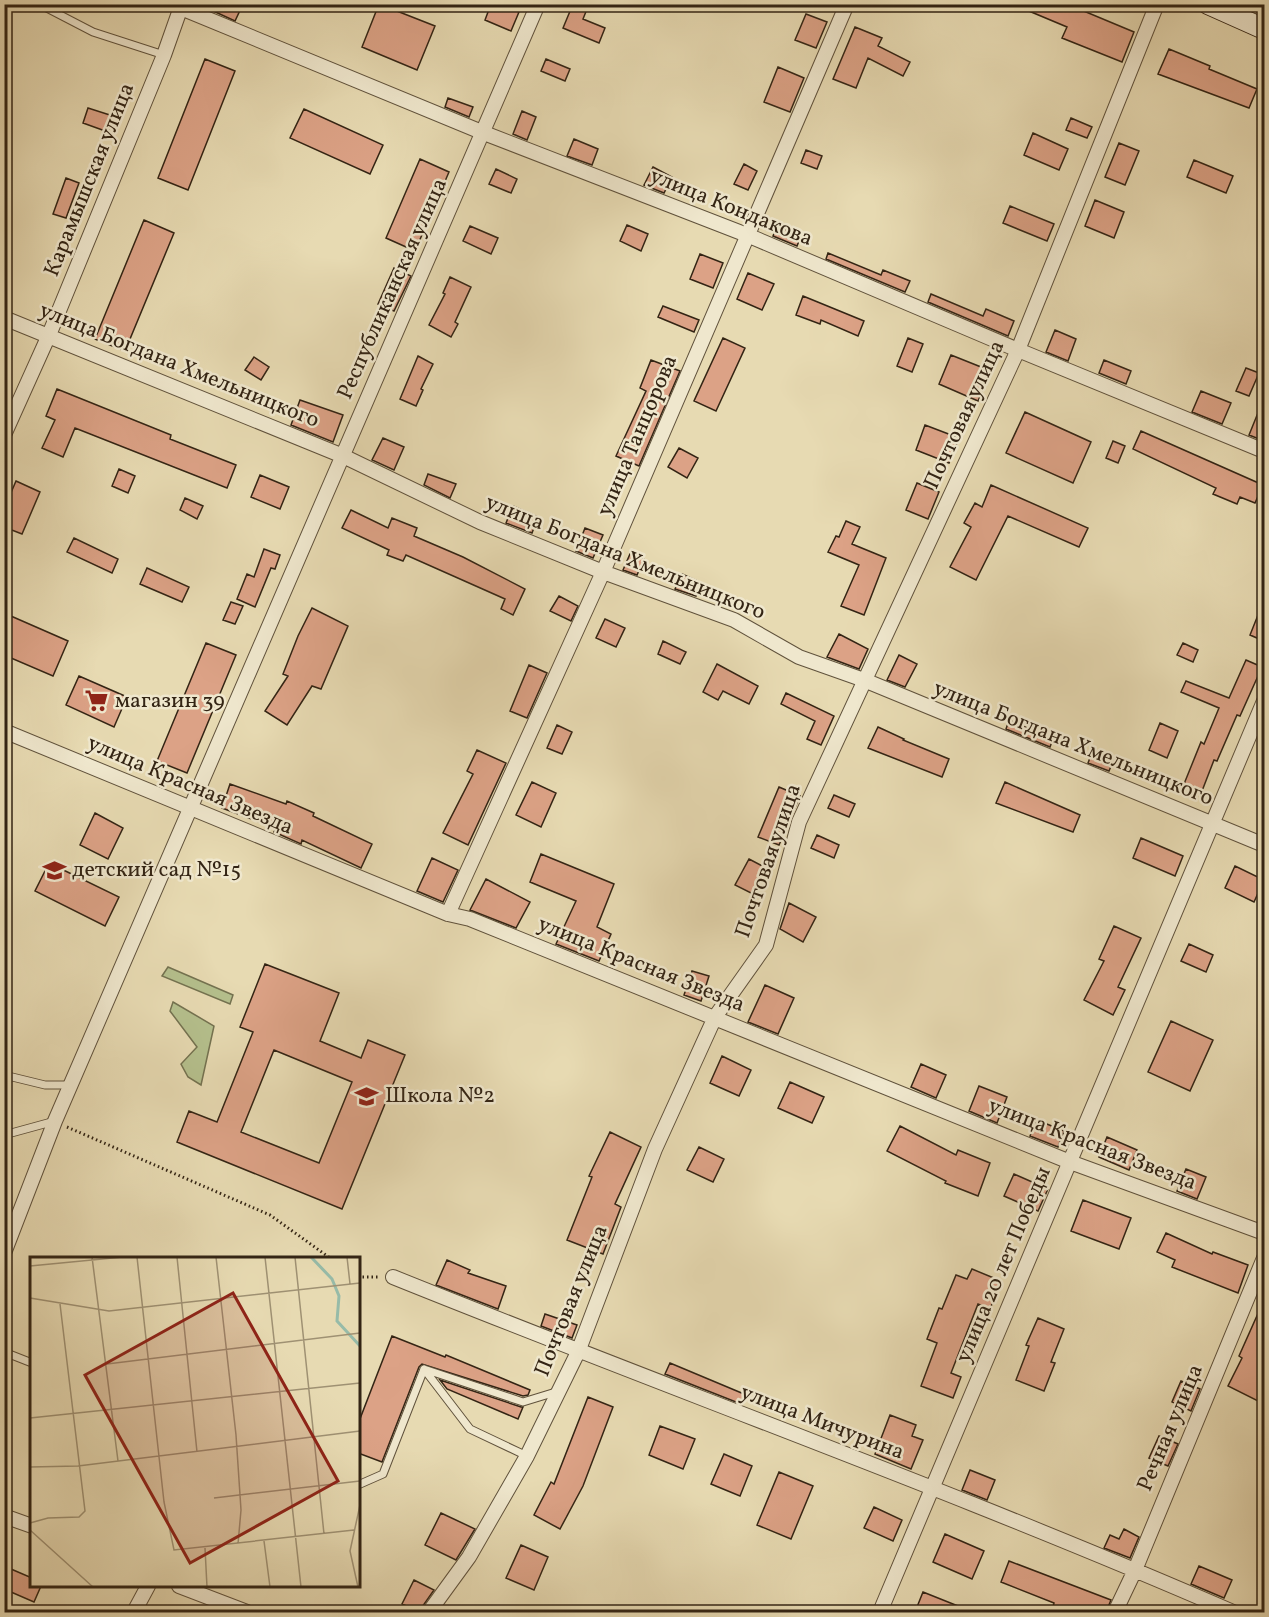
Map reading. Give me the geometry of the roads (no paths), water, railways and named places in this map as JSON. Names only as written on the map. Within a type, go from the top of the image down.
[{"type":"street","name":"Республиканская улица","points":[[4,1253],[55,1121],[538,4]]},
{"type":"street","name":"улица Танцорова","points":[[448,914],[603,572],[847,4]]},
{"type":"street","name":"Почтовая улица","points":[[429,1612],[469,1557],[527,1456],[578,1352],[655,1149],[715,1017],[766,945],[799,822],[1018,350],[1157,4]]},
{"type":"street","points":[[1208,4],[1264,29]]},
{"type":"street","name":"Карамышская улица","points":[[4,435],[49,335],[164,55],[181,6]]},
{"type":"street","name":"улица Кондакова","points":[[181,6],[484,133],[747,235],[1264,451]]},
{"type":"street","name":"улица Богдана Хмельницкого","points":[[4,318],[343,456],[480,522],[603,572],[734,620],[799,657],[864,680],[1264,845]]},
{"type":"street","name":"улица 20 лет Победы","points":[[880,1612],[1264,701]]},
{"type":"street","name":"улица Красная Звезда","points":[[4,731],[448,914],[470,919],[1070,1162],[1264,1233]]},
{"type":"street","name":"Речная улица","points":[[1115,1612],[1135,1570],[1264,1258]]},
{"type":"street","name":"улица Мичурина","points":[[393,1277],[578,1352],[932,1488],[1233,1612]]},
{"type":"street","points":[[4,1516],[30,1525]]},
{"type":"street","points":[[135,1612],[148,1587]]},
{"type":"street","points":[[182,1587],[247,1612]]},
{"type":"lane","points":[[39,4],[93,32],[164,55]]},
{"type":"lane","points":[[4,1075],[45,1085],[71,1085]]},
{"type":"lane","points":[[4,1135],[55,1121]]},
{"type":"lane","points":[[4,1352],[30,1362]]},
{"type":"lane","points":[[424,1369],[523,1402],[559,1391]]},
{"type":"lane","points":[[424,1369],[470,1429],[527,1456]]},
{"type":"lane","points":[[360,1484],[383,1474],[424,1369]]},
{"type":"place","name":"магазин 39","points":[[97,701]]},
{"type":"place","name":"детский сад №15","points":[[54,870]]},
{"type":"place","name":"Школа №2","points":[[367,1096]]}]
